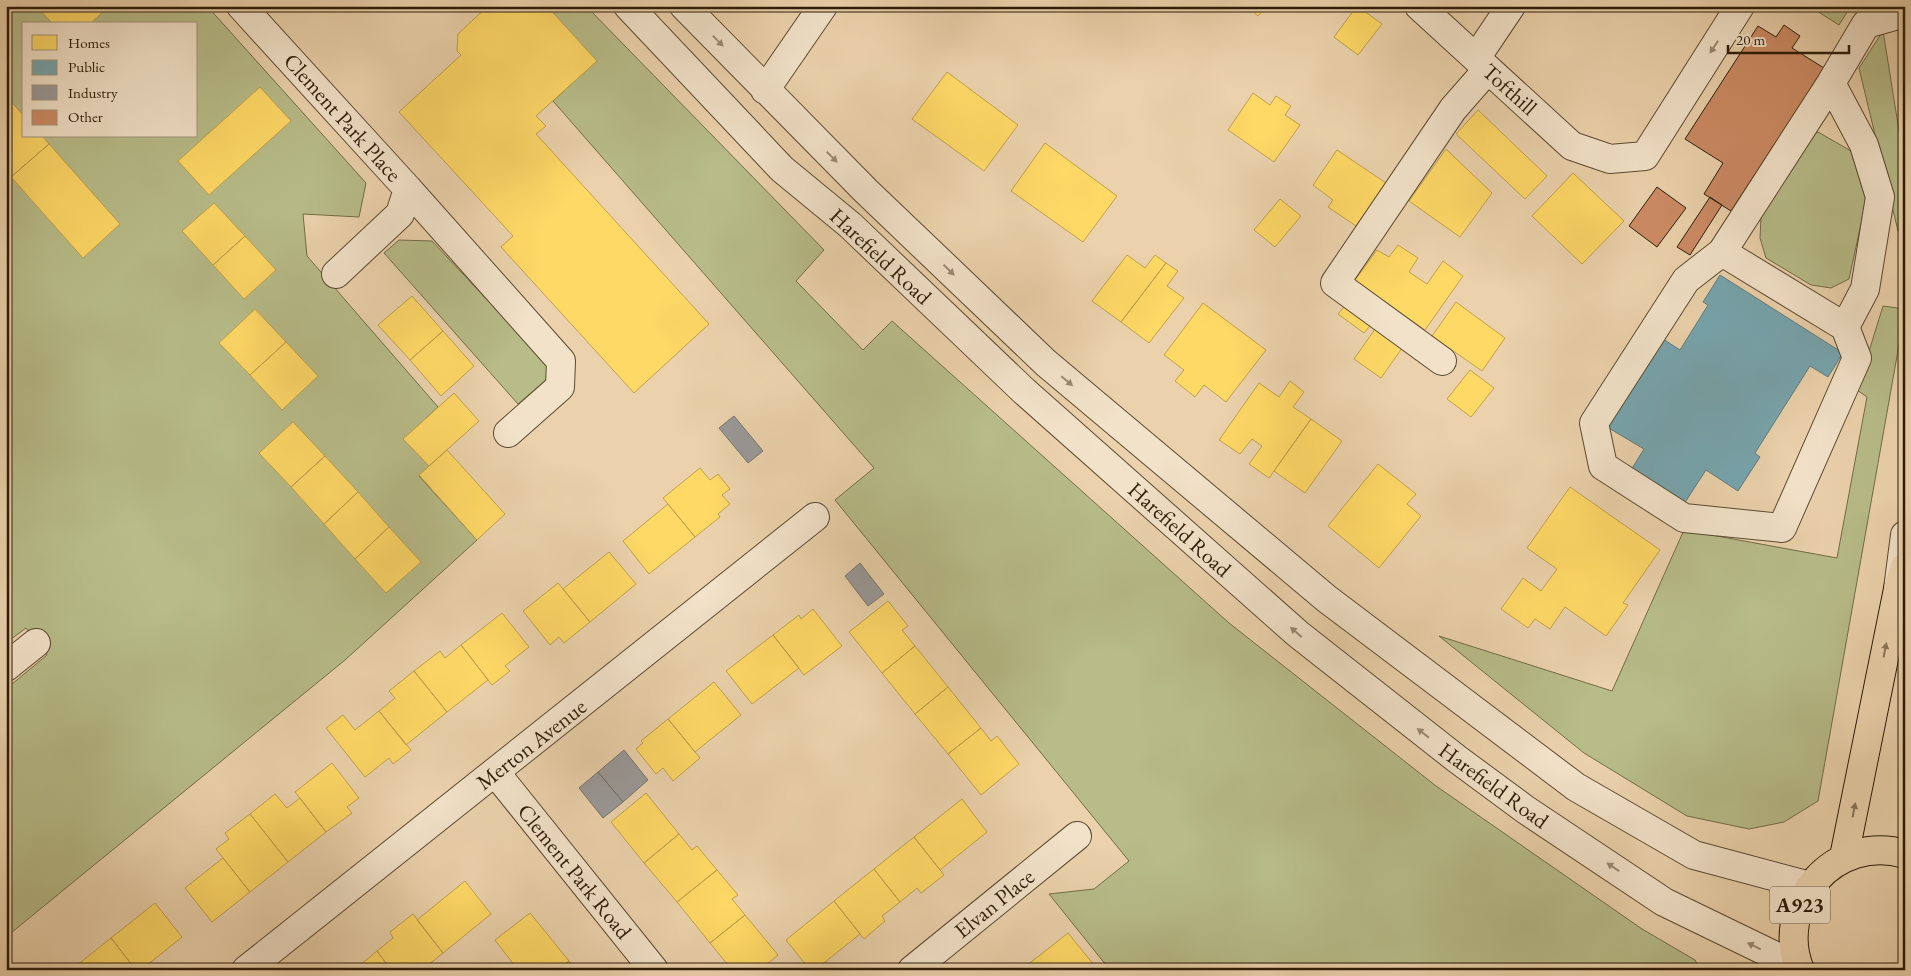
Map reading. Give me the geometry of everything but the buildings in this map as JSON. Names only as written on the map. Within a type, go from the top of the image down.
[{"type":"main road","name":"A923","points":[[1844,857],[1901,578]]},
{"type":"main road","name":"A923","points":[[1799,968],[1793,939],[1794,930],[1797,911],[1810,886],[1825,870],[1844,857],[1869,850],[1894,851],[1905,854]]},
{"type":"street","name":"Clement Park Place","points":[[241,6],[408,189],[400,214],[336,274]]},
{"type":"street","name":"Harefield Road","points":[[628,6],[782,168],[850,225],[1024,390],[1298,634],[1457,759],[1526,810],[1664,902],[1799,968]]},
{"type":"street","name":"Harefield Road","points":[[684,6],[866,191],[1046,364],[1327,599],[1576,788],[1694,855],[1810,886]]},
{"type":"street","points":[[765,90],[823,6]]},
{"type":"street","name":"Tofthill","points":[[1418,6],[1572,146],[1610,159],[1645,156],[1740,6]]},
{"type":"street","points":[[1442,361],[1335,283],[1482,64],[1511,6]]},
{"type":"street","points":[[1722,252],[1845,327],[1857,358],[1782,528],[1684,518],[1604,466],[1594,423],[1686,280],[1722,252],[1831,83],[1866,24],[1905,13]]},
{"type":"street","points":[[1831,83],[1864,145],[1880,197],[1865,288],[1845,327]]},
{"type":"street","points":[[408,189],[561,361],[560,387],[508,433]]},
{"type":"street","name":"Merton Avenue","points":[[246,970],[815,517]]},
{"type":"street","points":[[1901,578],[1905,535]]},
{"type":"street","points":[[6,667],[36,643]]},
{"type":"street","name":"Clement Park Road","points":[[495,772],[654,970]]},
{"type":"street","name":"Elvan Place","points":[[912,970],[1077,836]]},
{"type":"green space","points":[[6,6],[207,6],[366,183],[359,217],[303,214],[307,256],[438,407],[404,439],[429,466],[419,476],[477,540],[345,660],[6,937],[6,689],[47,655],[26,628],[6,643]]},
{"type":"green space","points":[[547,6],[586,6],[824,250],[796,281],[863,350],[892,321],[1229,623],[1436,786],[1642,929],[1695,960],[1700,970],[1110,970],[1049,894],[1094,889],[1129,861],[835,500],[874,468],[553,101],[596,61]]},
{"type":"green space","points":[[1809,6],[1851,6],[1839,25]]},
{"type":"green space","points":[[1883,31],[1905,168],[1905,232],[1898,231],[1859,68]]},
{"type":"green space","points":[[1818,132],[1851,151],[1867,196],[1849,279],[1831,288],[1811,285],[1766,258],[1760,238],[1761,217],[1773,194],[1812,135]]},
{"type":"green space","points":[[399,240],[432,241],[549,366],[547,379],[518,404],[384,253]]},
{"type":"green space","points":[[1883,306],[1905,309],[1905,311],[1818,801],[1784,822],[1749,829],[1687,816],[1584,753],[1439,636],[1612,691],[1684,530],[1837,558],[1867,397],[1857,390]]}]
